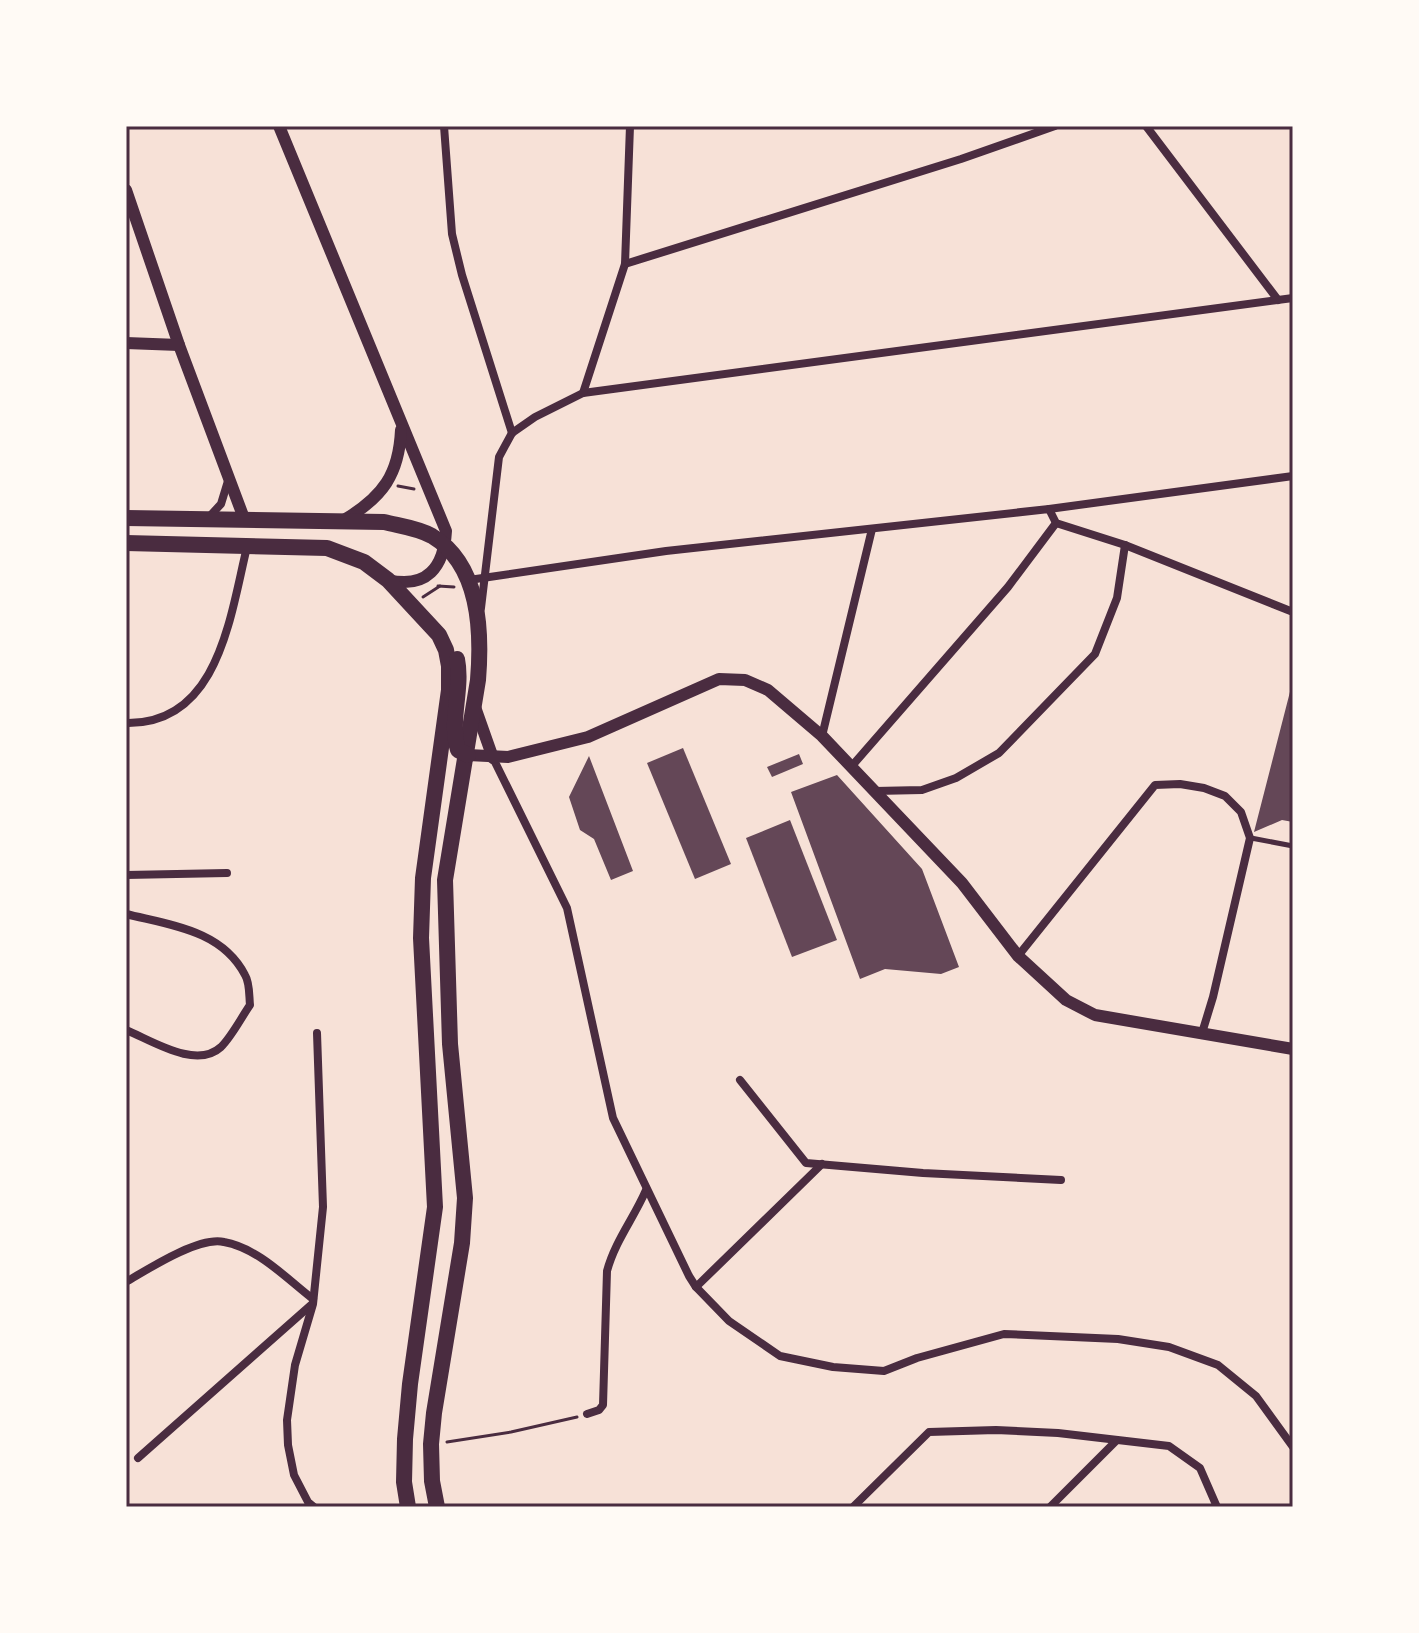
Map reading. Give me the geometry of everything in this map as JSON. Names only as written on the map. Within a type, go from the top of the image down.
[{"type":"main road","points":[[126,518],[384,522],[420,531],[445,547],[479,622],[481,651],[475,707],[445,880],[450,1044],[465,1198],[462,1243],[431,1444],[432,1481],[437,1507]]},
{"type":"main road","points":[[126,543],[327,548],[356,558],[388,580],[434,629],[446,650],[449,690],[423,878],[421,938],[435,1207],[406,1425],[404,1482],[408,1507]]},
{"type":"main road","points":[[402,594],[422,594],[455,652],[460,684],[455,740],[458,750],[468,755]]},
{"type":"street","points":[[279,126],[446,531],[442,559],[425,577],[400,583],[388,580]]},
{"type":"street","points":[[444,126],[452,234],[512,433]]},
{"type":"street","points":[[583,393],[625,264],[630,126]]},
{"type":"street","points":[[1025,126],[1039,131]]},
{"type":"street","points":[[625,264],[961,159],[1055,126]]},
{"type":"street","points":[[1146,126],[1278,300]]},
{"type":"street","points":[[126,190],[179,345],[245,521]]},
{"type":"street","points":[[479,622],[499,457],[512,433],[535,417],[583,393],[1293,298]]},
{"type":"street","points":[[126,343],[179,345]]},
{"type":"street","points":[[342,521],[372,500],[387,482],[400,455],[401,426]]},
{"type":"street","points":[[205,520],[221,504],[226,494],[228,476]]},
{"type":"street","points":[[461,579],[666,551],[1049,509],[1293,476]]},
{"type":"street","points":[[1049,509],[1056,523],[1125,545],[1293,612]]},
{"type":"street","points":[[851,767],[1008,587],[1056,523]]},
{"type":"street","points":[[822,736],[872,529]]},
{"type":"street","points":[[875,791],[922,790],[956,778],[999,753],[1095,654],[1117,598],[1125,545]]},
{"type":"street","points":[[126,723],[145,723],[179,710],[208,678],[224,638],[247,546]]},
{"type":"street","points":[[468,755],[508,757],[588,737],[719,679],[745,680],[768,690],[822,736],[962,883],[1018,956],[1066,1000],[1095,1015],[1293,1049]]},
{"type":"street","points":[[475,707],[493,758],[567,908],[613,1118],[696,1287],[729,1321],[780,1356],[833,1367],[884,1371],[917,1358],[1004,1334],[1118,1339],[1169,1347],[1218,1365],[1256,1396],[1293,1447]]},
{"type":"street","points":[[1018,956],[1155,785],[1180,784],[1225,796],[1241,812],[1250,838],[1202,1033]]},
{"type":"street","points":[[126,875],[227,873]]},
{"type":"street","points":[[126,914],[202,934],[227,949],[247,977],[250,1005],[220,1048],[202,1056],[186,1054],[126,1030]]},
{"type":"street","points":[[314,1507],[308,1502],[294,1475],[287,1420],[295,1365],[313,1302],[323,1207],[317,1033]]},
{"type":"street","points":[[740,1080],[806,1163],[1061,1180]]},
{"type":"street","points":[[696,1287],[822,1164]]},
{"type":"street","points":[[587,1414],[603,1405],[607,1271],[613,1250],[646,1190]]},
{"type":"street","points":[[126,1282],[180,1251],[221,1241],[253,1253],[313,1302]]},
{"type":"street","points":[[138,1458],[313,1302]]},
{"type":"street","points":[[853,1507],[929,1432],[996,1430],[1058,1433],[1169,1446],[1200,1468],[1217,1507]]},
{"type":"street","points":[[1050,1507],[1116,1441]]},
{"type":"lane","points":[[1250,838],[1293,846]]},
{"type":"path","points":[[387,482],[428,489]]},
{"type":"path","points":[[422,594],[440,586],[454,587],[461,579]]},
{"type":"path","points":[[422,594],[440,586]]},
{"type":"path","points":[[431,1444],[511,1432],[587,1414]]},
{"type":"building","points":[[1292,684],[1293,822],[1282,820],[1254,832]]},
{"type":"building","points":[[683,748],[731,864],[695,879],[647,763]]},
{"type":"building","points":[[799,754],[803,764],[772,777],[767,767]]},
{"type":"building","points":[[589,756],[633,871],[611,880],[594,839],[580,830],[569,797]]},
{"type":"building","points":[[837,775],[922,869],[959,967],[941,974],[885,969],[860,979],[791,792]]},
{"type":"building","points":[[790,820],[837,940],[792,957],[746,838]]}]
